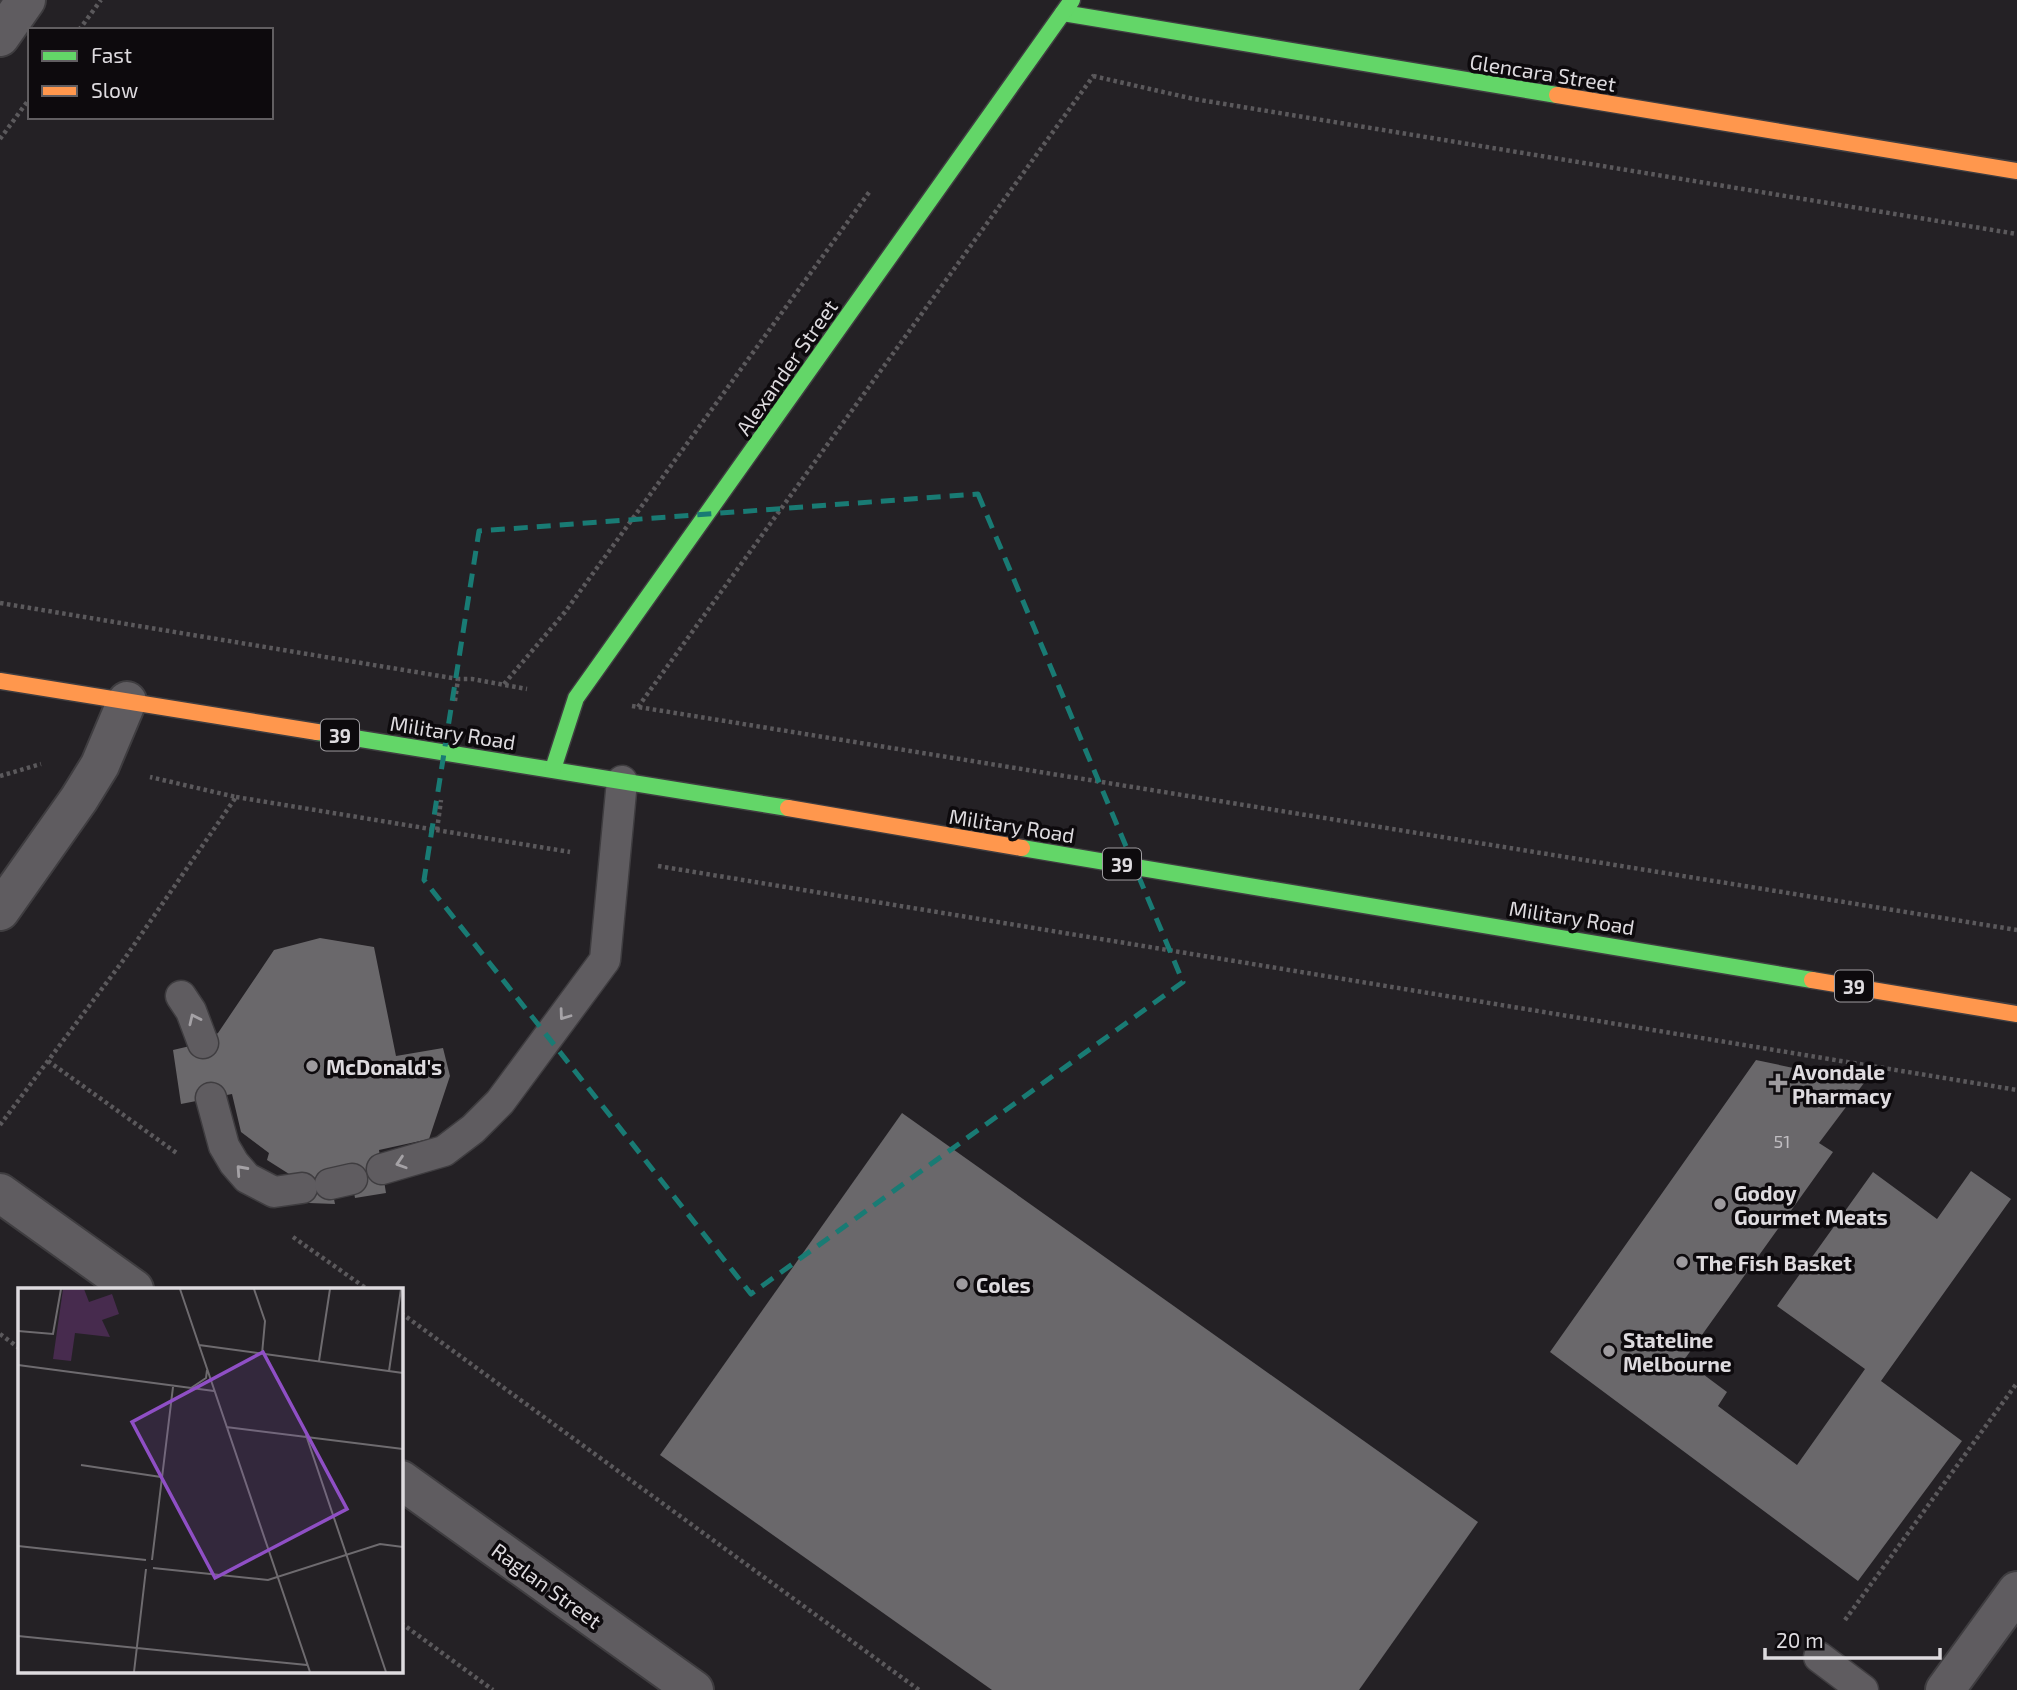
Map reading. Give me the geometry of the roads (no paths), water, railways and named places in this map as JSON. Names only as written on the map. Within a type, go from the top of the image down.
[{"type":"main road","name":"Glencara Street","points":[[1068,6],[1130,24],[2017,171]]},
{"type":"main road","name":"Alexander Street","points":[[553,769],[576,698],[1068,6]]},
{"type":"main road","name":"Military Road","points":[[0,681],[553,769],[2017,1014]]},
{"type":"street","points":[[0,911],[100,765],[127,701]]},
{"type":"street","points":[[0,1193],[133,1288]]},
{"type":"street","name":"Raglan Street","points":[[402,1481],[694,1690]]},
{"type":"street","points":[[1945,1690],[2017,1591]]},
{"type":"lane","points":[[382,1169],[443,1151],[473,1129],[500,1101],[605,960],[622,781]]},
{"type":"lane","points":[[181,996],[191,1011],[203,1043]]},
{"type":"lane","points":[[211,1098],[224,1146],[247,1178],[274,1192],[328,1183]]},
{"type":"lane","points":[[1819,1657],[1863,1690]]},
{"type":"place","name":"McDonald's","points":[[312,1066]]},
{"type":"place","name":"Avondale Pharmacy","points":[[1778,1083]]},
{"type":"place","name":"Godoy Gourmet Meats","points":[[1720,1204]]},
{"type":"place","name":"The Fish Basket","points":[[1682,1262]]},
{"type":"place","name":"Coles","points":[[962,1284]]},
{"type":"place","name":"Stateline Melbourne","points":[[1609,1351]]}]
